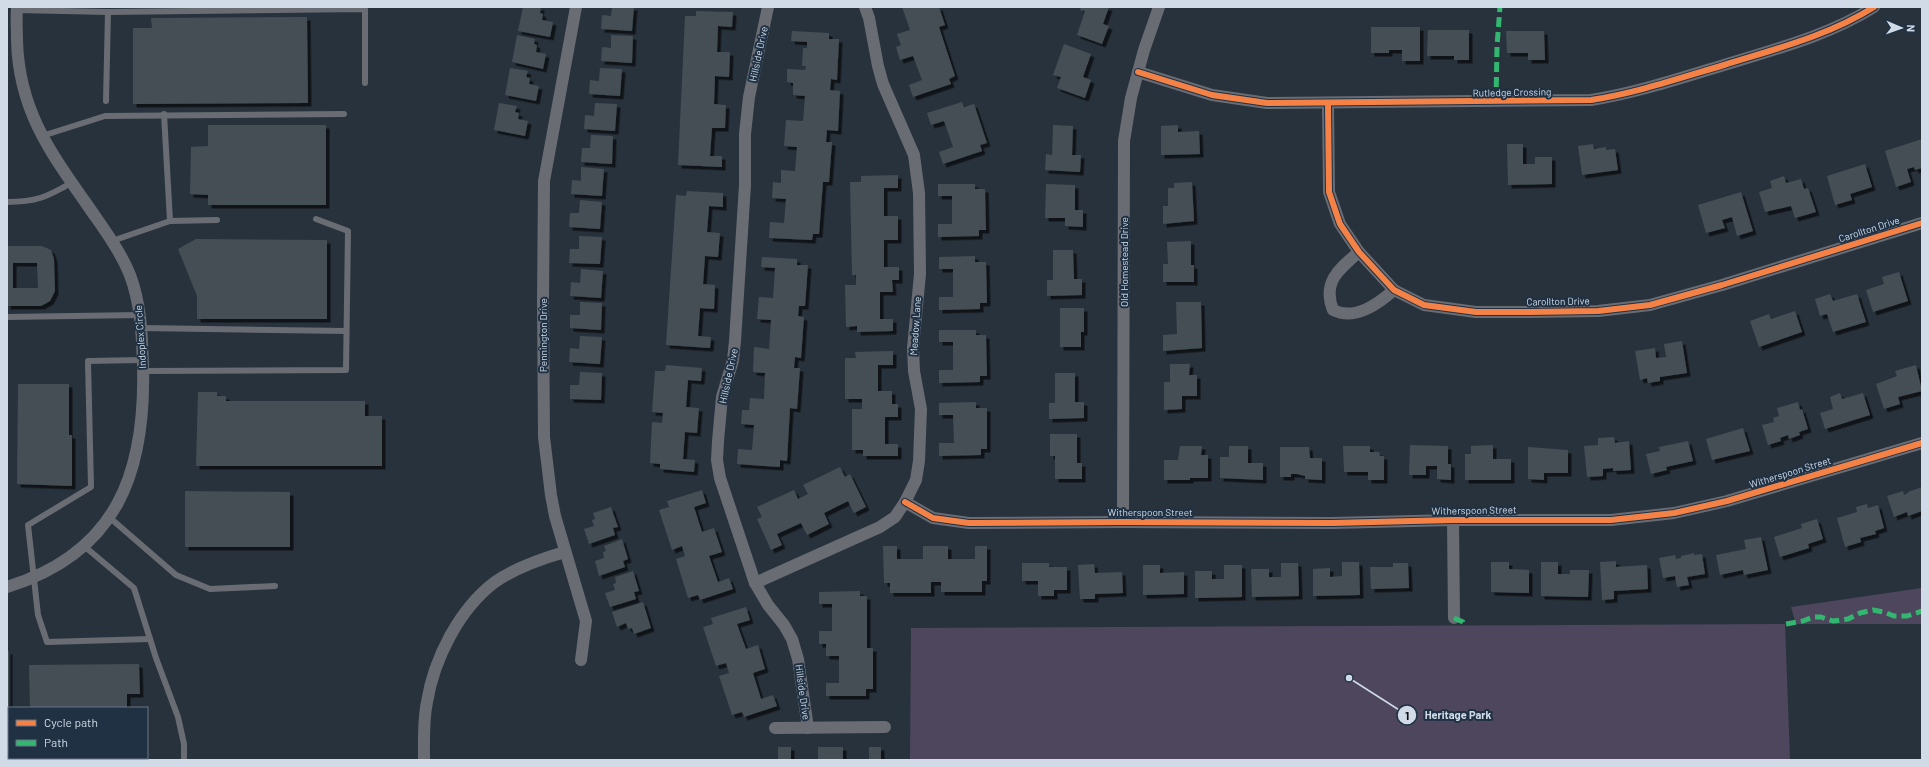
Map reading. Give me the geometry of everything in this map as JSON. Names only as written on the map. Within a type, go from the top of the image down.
[{"type":"street","name":"Pennington Drive","points":[[576,7],[544,181],[542,302],[544,437],[551,495],[565,552],[582,601],[586,621],[581,660]]},
{"type":"street","name":"Hillside Drive","points":[[768,7],[749,97],[745,134],[745,185],[735,341],[733,360],[722,397],[718,448],[720,478],[755,583],[768,605],[784,625],[792,639],[798,659],[808,728]]},
{"type":"street","name":"Meadow Lane","points":[[755,583],[880,527],[895,517],[905,502],[916,480],[920,460],[921,410],[914,370],[913,348],[920,274],[918,175],[914,155],[883,84],[869,18],[865,7]]},
{"type":"street","name":"Old Homestead Drive","points":[[1123,522],[1124,141],[1131,98],[1144,50],[1159,7]]},
{"type":"street","name":"Rutledge Crossing","points":[[1138,72],[1212,96],[1267,103],[1328,104],[1591,100],[1612,97],[1786,46],[1836,28],[1874,7]]},
{"type":"street","name":"Indoplex Circle","points":[[7,587],[34,578],[59,564],[84,546],[100,530],[108,517],[126,486],[135,461],[142,422],[143,365],[140,315],[130,276],[112,241],[72,183],[42,136],[32,117],[19,66],[17,9]]},
{"type":"street","name":"Carollton Drive","points":[[1328,104],[1329,192],[1340,224],[1358,252],[1394,290],[1424,305],[1476,312],[1591,311],[1650,305],[1716,287],[1922,222]]},
{"type":"street","points":[[1358,252],[1338,270],[1334,278],[1328,299],[1333,310],[1341,314],[1350,315],[1367,309],[1383,300],[1394,290]]},
{"type":"street","name":"Witherspoon Street","points":[[905,502],[933,518],[969,523],[1332,523],[1453,520],[1611,520],[1674,513],[1727,501],[1922,443]]},
{"type":"street","points":[[1453,520],[1454,618]]},
{"type":"street","points":[[424,760],[425,716],[430,686],[444,651],[465,615],[485,591],[514,571],[541,558],[565,552]]},
{"type":"street","points":[[775,728],[885,727]]},
{"type":"lane","points":[[17,9],[108,12],[183,8],[365,9],[365,82]]},
{"type":"lane","points":[[106,101],[108,12]]},
{"type":"lane","points":[[42,136],[105,116],[164,114],[344,114]]},
{"type":"lane","points":[[164,114],[170,221]]},
{"type":"lane","points":[[7,202],[40,200],[72,183]]},
{"type":"lane","points":[[150,638],[47,642],[38,615],[28,524],[91,487],[88,361],[143,365],[346,370],[348,231],[316,218]]},
{"type":"lane","points":[[112,241],[170,221],[217,220]]},
{"type":"lane","points":[[7,318],[140,315]]},
{"type":"lane","points":[[141,328],[346,331]]},
{"type":"lane","points":[[108,517],[176,575],[210,589],[275,586]]},
{"type":"lane","points":[[84,546],[134,588],[178,717],[184,744],[184,760]]},
{"type":"shaded area","points":[[1922,588],[1922,624],[1796,624],[1791,607]]},
{"type":"shaded area","points":[[1785,624],[1790,760],[910,760],[911,628]]},
{"type":"building","points":[[523,7],[541,7],[540,13],[543,14],[542,20],[553,22],[550,37],[518,31]]},
{"type":"building","points":[[612,7],[634,7],[632,31],[601,29],[602,15],[611,16]]},
{"type":"building","points":[[902,7],[939,7],[945,25],[939,27],[955,76],[949,79],[951,84],[913,97],[909,85],[922,80],[913,56],[900,60],[896,47],[901,45],[897,34],[910,30]]},
{"type":"building","points":[[1081,7],[1109,7],[1103,24],[1109,26],[1102,44],[1077,35],[1085,11],[1080,10]]},
{"type":"building","points":[[696,11],[733,12],[732,27],[718,26],[717,52],[730,52],[729,77],[715,76],[714,104],[726,105],[725,128],[712,128],[710,156],[722,156],[722,167],[678,165],[685,16],[696,16]]},
{"type":"building","points":[[307,17],[308,103],[133,104],[133,28],[152,28],[151,18]]},
{"type":"building","points":[[1371,27],[1420,27],[1420,61],[1402,61],[1402,50],[1389,50],[1389,53],[1371,53]]},
{"type":"building","points":[[1428,30],[1469,30],[1469,60],[1454,60],[1454,56],[1427,56]]},
{"type":"building","points":[[792,31],[829,33],[829,39],[839,39],[837,80],[831,79],[830,90],[840,91],[838,131],[827,130],[826,142],[832,142],[829,182],[823,182],[819,234],[813,234],[812,240],[769,238],[770,222],[784,223],[786,199],[772,198],[773,182],[781,183],[781,170],[795,171],[797,147],[784,146],[786,120],[803,121],[805,96],[793,95],[793,83],[787,82],[787,69],[805,70],[806,66],[802,66],[803,48],[807,48],[807,42],[791,41]]},
{"type":"building","points":[[1506,31],[1544,31],[1545,60],[1528,60],[1528,53],[1507,53]]},
{"type":"building","points":[[517,35],[535,39],[534,44],[537,45],[536,52],[546,54],[543,69],[512,62]]},
{"type":"building","points":[[611,35],[633,36],[632,63],[601,61],[602,47],[611,48]]},
{"type":"building","points":[[1064,44],[1091,54],[1083,77],[1091,80],[1085,98],[1057,88],[1061,77],[1053,75]]},
{"type":"building","points":[[510,68],[528,71],[526,77],[530,78],[529,84],[539,86],[536,101],[505,95]]},
{"type":"building","points":[[600,68],[622,69],[620,96],[589,94],[590,80],[599,81]]},
{"type":"building","points":[[962,102],[964,107],[974,104],[987,143],[980,145],[982,151],[943,164],[939,152],[953,147],[944,121],[931,125],[927,113]]},
{"type":"building","points":[[499,103],[517,106],[515,112],[519,113],[518,119],[528,121],[525,136],[494,130]]},
{"type":"building","points":[[595,103],[617,104],[615,131],[584,129],[585,115],[594,116]]},
{"type":"building","points":[[208,125],[326,125],[326,205],[208,205],[208,195],[190,194],[191,147],[208,146]]},
{"type":"building","points":[[1053,125],[1073,126],[1072,155],[1081,155],[1080,172],[1045,170],[1046,154],[1052,155]]},
{"type":"building","points":[[1178,125],[1178,132],[1199,131],[1200,154],[1161,155],[1161,126]]},
{"type":"building","points":[[591,135],[613,136],[612,164],[581,162],[582,148],[590,148]]},
{"type":"building","points":[[1922,139],[1922,168],[1915,170],[1914,167],[1907,169],[1911,182],[1896,187],[1885,151]]},
{"type":"building","points":[[1507,144],[1523,144],[1523,164],[1535,164],[1535,157],[1552,157],[1552,184],[1508,185]]},
{"type":"building","points":[[1593,144],[1594,149],[1606,147],[1606,150],[1615,149],[1618,170],[1582,175],[1578,146]]},
{"type":"building","points":[[1865,164],[1872,187],[1850,194],[1852,200],[1835,205],[1827,176]]},
{"type":"building","points":[[581,167],[604,169],[602,196],[571,194],[572,180],[581,181]]},
{"type":"building","points":[[898,175],[898,188],[884,188],[884,216],[898,216],[898,240],[884,240],[884,267],[899,267],[899,280],[892,280],[893,292],[880,292],[880,319],[893,319],[893,331],[857,332],[857,326],[846,327],[845,285],[856,285],[856,275],[852,275],[850,182],[861,182],[861,176]]},
{"type":"building","points":[[1784,176],[1786,183],[1801,179],[1804,189],[1808,188],[1816,212],[1795,218],[1791,206],[1765,212],[1759,192],[1772,188],[1770,181]]},
{"type":"building","points":[[1192,182],[1194,221],[1163,224],[1163,206],[1168,206],[1168,188],[1174,188],[1174,183]]},
{"type":"building","points":[[938,184],[975,184],[975,189],[985,189],[986,230],[979,230],[979,236],[938,237],[938,224],[952,224],[952,196],[938,196]]},
{"type":"building","points":[[1046,184],[1075,185],[1075,210],[1083,210],[1083,227],[1065,226],[1065,218],[1045,218]]},
{"type":"building","points":[[687,191],[723,193],[723,207],[709,206],[707,232],[720,233],[718,257],[705,256],[703,284],[715,285],[714,309],[700,308],[698,336],[711,337],[710,348],[666,345],[676,195],[686,196]]},
{"type":"building","points":[[1741,192],[1753,231],[1737,236],[1732,217],[1722,220],[1725,228],[1706,233],[1698,205]]},
{"type":"building","points":[[580,200],[602,202],[600,229],[569,227],[570,213],[579,213]]},
{"type":"building","points":[[579,236],[602,237],[600,264],[569,263],[570,249],[579,249]]},
{"type":"building","points":[[196,239],[327,240],[327,319],[197,319],[197,296],[178,249]]},
{"type":"building","points":[[1191,241],[1191,265],[1194,265],[1194,282],[1163,282],[1163,264],[1168,264],[1167,242]]},
{"type":"building","points":[[7,246],[42,246],[51,250],[54,259],[55,291],[50,301],[41,306],[7,306]],"holes":[[[13,263],[37,263],[38,288],[13,288]]]},
{"type":"building","points":[[1053,250],[1073,250],[1074,279],[1082,279],[1082,295],[1047,296],[1047,280],[1053,280]]},
{"type":"building","points":[[975,256],[975,262],[986,262],[987,303],[980,303],[980,309],[939,310],[939,297],[953,297],[953,269],[939,269],[939,257]]},
{"type":"building","points":[[762,257],[797,259],[797,265],[808,265],[805,306],[799,306],[798,316],[804,317],[801,358],[795,357],[794,368],[800,368],[797,409],[790,408],[787,461],[780,460],[780,467],[737,464],[738,449],[752,450],[754,425],[741,424],[742,410],[749,410],[750,398],[764,399],[765,373],[753,372],[754,347],[769,349],[771,320],[757,319],[759,297],[773,298],[775,268],[761,267]]},
{"type":"building","points":[[581,269],[603,271],[601,298],[570,296],[571,282],[580,283]]},
{"type":"building","points":[[1899,272],[1908,301],[1873,312],[1866,290],[1884,284],[1882,277]]},
{"type":"building","points":[[1830,294],[1833,301],[1857,294],[1866,322],[1833,332],[1827,314],[1820,316],[1815,299]]},
{"type":"building","points":[[580,302],[602,303],[601,330],[570,328],[570,315],[580,315]]},
{"type":"building","points":[[1176,302],[1201,302],[1202,348],[1163,351],[1163,335],[1177,334]]},
{"type":"building","points":[[1060,308],[1084,308],[1084,332],[1081,332],[1081,347],[1060,347]]},
{"type":"building","points":[[1795,311],[1802,332],[1759,347],[1750,321],[1769,314],[1771,319]]},
{"type":"building","points":[[939,330],[976,330],[976,335],[986,335],[987,376],[980,376],[980,382],[939,383],[939,370],[953,370],[953,342],[939,342]]},
{"type":"building","points":[[580,336],[602,337],[600,364],[569,362],[570,348],[579,349]]},
{"type":"building","points":[[1682,341],[1687,373],[1660,377],[1660,381],[1648,383],[1647,378],[1640,380],[1635,351],[1655,348],[1656,358],[1666,357],[1664,344]]},
{"type":"building","points":[[893,351],[893,365],[878,365],[878,391],[892,391],[892,404],[898,404],[898,417],[885,417],[885,444],[898,444],[898,456],[863,456],[863,450],[852,450],[852,409],[862,409],[862,399],[845,399],[845,358],[856,358],[855,352]]},
{"type":"building","points":[[1170,364],[1190,364],[1189,375],[1197,375],[1197,396],[1182,396],[1182,409],[1164,410],[1164,382],[1170,382]]},
{"type":"building","points":[[666,365],[702,368],[701,381],[688,380],[686,407],[699,408],[697,433],[685,432],[683,459],[695,460],[694,472],[660,469],[660,464],[650,463],[652,422],[662,423],[663,413],[652,412],[655,371],[665,371]]},
{"type":"building","points":[[1916,365],[1922,391],[1898,397],[1900,404],[1884,409],[1876,384],[1897,376],[1895,371]]},
{"type":"building","points":[[580,372],[602,373],[601,400],[570,399],[570,385],[579,385]]},
{"type":"building","points":[[1055,373],[1075,373],[1075,402],[1084,402],[1084,418],[1049,419],[1049,403],[1055,403]]},
{"type":"building","points":[[18,384],[69,384],[69,435],[72,435],[72,486],[17,484]]},
{"type":"building","points":[[198,392],[217,392],[217,396],[226,396],[226,401],[365,401],[365,416],[382,416],[382,466],[196,466]]},
{"type":"building","points":[[1840,393],[1842,399],[1863,393],[1870,415],[1825,429],[1820,413],[1833,409],[1830,397]]},
{"type":"building","points":[[976,402],[976,408],[987,408],[987,449],[981,449],[981,455],[939,456],[939,443],[954,443],[953,415],[939,415],[939,403]]},
{"type":"building","points":[[1798,402],[1800,410],[1802,409],[1808,429],[1799,432],[1800,435],[1789,439],[1788,435],[1780,438],[1781,441],[1768,445],[1762,425],[1774,422],[1773,418],[1779,416],[1777,408]]},
{"type":"building","points":[[1743,428],[1750,451],[1712,460],[1706,439]]},
{"type":"building","points":[[1050,434],[1077,434],[1077,463],[1082,463],[1082,479],[1055,479],[1055,456],[1050,456]]},
{"type":"building","points":[[1614,437],[1615,443],[1629,441],[1631,470],[1613,471],[1613,468],[1603,469],[1603,476],[1587,477],[1584,446],[1598,445],[1598,438]]},
{"type":"building","points":[[1688,441],[1693,461],[1666,467],[1667,470],[1651,474],[1646,454],[1660,451],[1659,447]]},
{"type":"building","points":[[1410,445],[1448,446],[1448,464],[1451,464],[1451,480],[1437,479],[1437,466],[1426,466],[1426,475],[1409,475]]},
{"type":"building","points":[[1493,445],[1493,459],[1511,459],[1511,480],[1465,480],[1465,454],[1471,454],[1471,446]]},
{"type":"building","points":[[1180,446],[1202,446],[1201,455],[1208,455],[1208,478],[1164,480],[1164,460],[1178,460]]},
{"type":"building","points":[[1229,446],[1248,446],[1248,463],[1263,463],[1263,480],[1220,478],[1220,457],[1229,457]]},
{"type":"building","points":[[1343,446],[1370,446],[1370,452],[1379,452],[1380,456],[1384,456],[1384,480],[1368,480],[1368,472],[1344,472]]},
{"type":"building","points":[[1280,447],[1309,447],[1310,458],[1322,458],[1322,480],[1305,479],[1305,476],[1297,474],[1291,474],[1291,477],[1280,477]]},
{"type":"building","points":[[1528,447],[1568,450],[1568,473],[1544,473],[1544,480],[1528,479]]},
{"type":"building","points":[[840,467],[845,477],[850,474],[866,507],[854,513],[848,501],[824,513],[829,524],[807,535],[801,523],[777,534],[782,545],[771,550],[757,519],[762,517],[757,507],[794,490],[798,499],[808,494],[803,485]]},
{"type":"building","points":[[1922,487],[1922,511],[1908,516],[1907,512],[1894,517],[1887,496],[1903,491],[1904,495]]},
{"type":"building","points":[[702,490],[706,503],[694,507],[702,532],[714,528],[722,552],[709,556],[718,582],[729,578],[733,589],[700,600],[698,595],[688,598],[676,559],[685,556],[682,546],[672,550],[659,510],[669,507],[667,501]]},
{"type":"building","points":[[185,491],[290,492],[290,547],[185,547]]},
{"type":"building","points":[[1867,504],[1868,508],[1878,505],[1884,528],[1875,531],[1876,534],[1860,538],[1861,542],[1845,547],[1837,518],[1857,512],[1856,507]]},
{"type":"building","points":[[611,507],[618,527],[613,528],[615,535],[589,544],[584,529],[594,526],[592,520],[595,519],[593,513]]},
{"type":"building","points":[[1817,519],[1823,539],[1808,544],[1809,548],[1780,557],[1774,537],[1802,528],[1801,524]]},
{"type":"building","points":[[1761,537],[1768,570],[1744,575],[1743,570],[1720,575],[1716,555],[1746,549],[1744,540]]},
{"type":"building","points":[[622,539],[628,559],[623,561],[625,567],[599,576],[595,561],[604,558],[603,552],[606,551],[604,546]]},
{"type":"building","points":[[883,546],[897,546],[897,559],[923,559],[923,546],[948,546],[948,559],[975,559],[975,546],[987,546],[987,581],[982,581],[982,592],[941,592],[941,582],[931,582],[931,593],[890,593],[890,583],[884,583]]},
{"type":"building","points":[[1694,553],[1694,555],[1702,554],[1705,574],[1687,577],[1689,585],[1677,587],[1675,576],[1663,578],[1659,558],[1675,555],[1676,559],[1681,558],[1681,556]]},
{"type":"building","points":[[1616,561],[1616,567],[1647,565],[1648,589],[1614,591],[1614,599],[1602,600],[1600,562]]},
{"type":"building","points":[[1342,562],[1359,562],[1360,595],[1313,596],[1313,569],[1330,568],[1330,577],[1342,576]]},
{"type":"building","points":[[1491,562],[1509,562],[1509,569],[1529,570],[1529,593],[1491,592]]},
{"type":"building","points":[[1541,562],[1558,562],[1558,574],[1570,574],[1570,570],[1589,570],[1588,597],[1541,596]]},
{"type":"building","points":[[1022,563],[1049,563],[1049,567],[1067,567],[1067,590],[1054,590],[1054,596],[1038,596],[1038,581],[1022,581]]},
{"type":"building","points":[[1281,563],[1298,563],[1299,596],[1252,597],[1251,569],[1269,569],[1269,577],[1281,577]]},
{"type":"building","points":[[1393,563],[1408,563],[1409,588],[1371,589],[1370,567],[1393,567]]},
{"type":"building","points":[[1094,564],[1095,573],[1122,572],[1123,593],[1095,594],[1095,599],[1080,599],[1078,565]]},
{"type":"building","points":[[1143,565],[1160,565],[1160,573],[1184,572],[1184,594],[1143,595]]},
{"type":"building","points":[[1224,565],[1242,565],[1242,597],[1195,598],[1195,571],[1212,571],[1212,579],[1224,579]]},
{"type":"building","points":[[633,571],[639,591],[634,592],[636,599],[610,607],[605,593],[615,590],[613,584],[616,583],[615,577]]},
{"type":"building","points":[[860,591],[860,596],[867,596],[867,648],[873,648],[873,689],[866,689],[866,696],[826,696],[826,683],[839,683],[839,656],[826,656],[826,644],[819,644],[819,631],[832,631],[832,604],[819,604],[819,592]]},
{"type":"building","points":[[643,602],[651,628],[634,634],[632,628],[628,629],[626,623],[617,627],[612,612]]},
{"type":"building","points":[[746,607],[750,620],[737,624],[746,649],[758,645],[765,669],[753,673],[761,699],[773,695],[777,706],[744,717],[742,712],[732,715],[719,676],[729,673],[726,663],[716,666],[703,627],[713,624],[711,618]]},
{"type":"building","points":[[7,651],[9,651],[9,707],[7,757]]},
{"type":"building","points":[[139,664],[140,694],[127,694],[127,707],[30,707],[29,665]]},
{"type":"building","points":[[778,747],[791,747],[791,760],[778,760]]},
{"type":"building","points":[[818,747],[843,747],[843,760],[818,760]]},
{"type":"building","points":[[869,747],[881,747],[881,760],[869,760]]},
{"type":"building","points":[[30,759],[128,759],[128,760]]},
{"type":"marked path","points":[[1496,102],[1497,46],[1500,7]]},
{"type":"marked path","points":[[1786,624],[1803,621],[1813,617],[1821,617],[1833,621],[1848,619],[1860,613],[1873,610],[1894,616],[1907,616],[1922,611]]},
{"type":"marked path","points":[[1454,618],[1463,622],[1464,626]]},
{"type":"cycle path","points":[[1138,72],[1212,95],[1267,103],[1591,100],[1658,85],[1801,41],[1838,26],[1874,7]]},
{"type":"cycle path","points":[[1328,104],[1329,192],[1340,224],[1359,252],[1394,290],[1424,305],[1476,312],[1598,311],[1650,305],[1722,285],[1922,223]]},
{"type":"cycle path","points":[[905,502],[933,518],[969,523],[1332,523],[1453,520],[1611,520],[1674,513],[1727,501],[1922,443]]},
{"type":"place","name":"Heritage Park","points":[[1349,678]]}]
